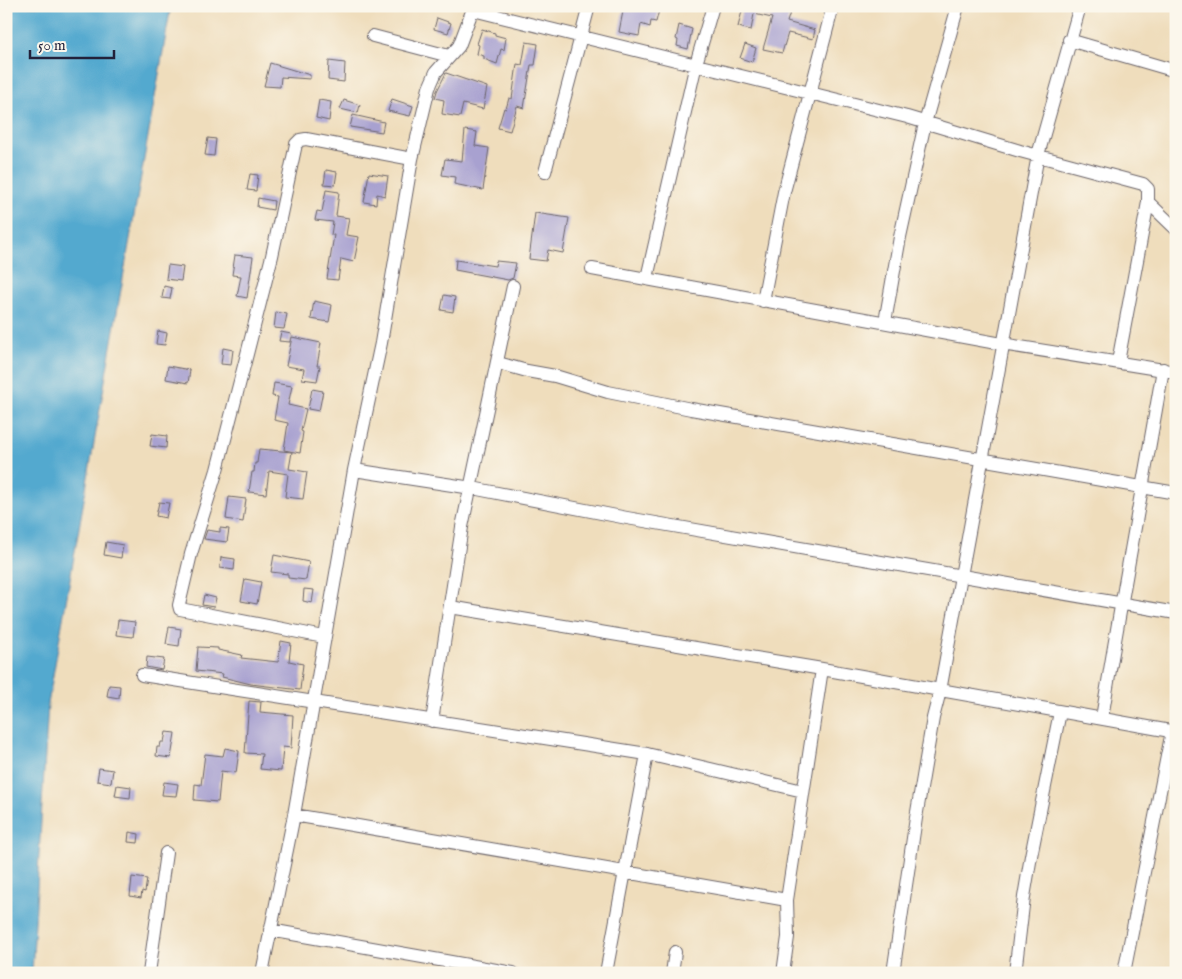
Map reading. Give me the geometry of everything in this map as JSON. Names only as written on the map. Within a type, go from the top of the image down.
[{"type":"street","points":[[545,172],[589,6]]},
{"type":"street","points":[[647,278],[696,64],[713,6]]},
{"type":"street","points":[[763,301],[784,192],[833,6]]},
{"type":"street","points":[[885,322],[900,237],[924,123],[958,6]]},
{"type":"street","points":[[893,973],[933,718],[940,691],[1002,344],[1038,156],[1080,6]]},
{"type":"street","points":[[262,973],[294,815],[354,470],[381,343],[412,159],[429,88],[436,72],[459,46],[473,8],[908,117],[1038,156],[1143,184],[1148,189],[1148,202],[1118,362]]},
{"type":"street","points":[[373,36],[449,56]]},
{"type":"street","points":[[1069,40],[1176,71]]},
{"type":"street","points":[[324,637],[180,609],[179,605],[191,554],[216,470],[272,256],[296,144],[300,140],[306,139],[412,159]]},
{"type":"street","points":[[1148,202],[1176,229]]},
{"type":"street","points":[[592,268],[1002,344],[1170,371],[1143,487],[1102,718]]},
{"type":"street","points":[[432,721],[462,527],[472,488],[513,286]]},
{"type":"street","points":[[498,362],[527,371],[556,376],[608,392],[691,409],[1176,493]]},
{"type":"street","points":[[354,470],[472,488],[627,518],[1176,613]]},
{"type":"street","points":[[450,607],[822,669],[1174,731],[1124,973]]},
{"type":"street","points":[[783,973],[788,937],[787,900],[822,669]]},
{"type":"street","points":[[142,675],[647,754],[803,791]]},
{"type":"street","points":[[1015,973],[1031,856],[1060,712]]},
{"type":"street","points":[[606,973],[647,754]]},
{"type":"street","points":[[294,815],[787,900]]},
{"type":"street","points":[[149,973],[166,853]]},
{"type":"street","points":[[270,930],[513,973]]},
{"type":"street","points":[[672,973],[676,952]]},
{"type":"water","points":[[6,6],[171,6],[48,704],[32,973],[6,973]]},
{"type":"building","points":[[624,6],[660,6],[656,22],[651,21],[650,27],[641,24],[639,36],[619,32]]},
{"type":"building","points":[[738,6],[792,6],[787,22],[815,30],[813,39],[788,33],[782,53],[763,49],[772,18],[754,14],[751,30],[738,27],[742,11],[737,9]]},
{"type":"building","points":[[437,18],[451,23],[448,33],[434,29]]},
{"type":"building","points":[[679,25],[692,29],[688,49],[677,46],[678,40],[676,39]]},
{"type":"building","points":[[482,29],[506,38],[504,50],[501,49],[497,64],[477,54],[479,45],[477,44]]},
{"type":"building","points":[[526,42],[538,44],[535,65],[531,65],[524,108],[517,106],[510,131],[498,128],[504,108],[506,109],[509,98],[512,99],[517,64],[522,65]]},
{"type":"building","points":[[745,44],[756,48],[752,62],[740,58]]},
{"type":"building","points":[[329,61],[345,63],[344,82],[328,80]]},
{"type":"building","points":[[270,63],[310,75],[310,79],[281,77],[280,87],[264,86]]},
{"type":"building","points":[[446,73],[487,87],[483,109],[463,104],[460,117],[442,114],[444,100],[435,98]]},
{"type":"building","points":[[392,99],[413,106],[410,116],[388,111]]},
{"type":"building","points":[[319,100],[331,102],[329,121],[316,118]]},
{"type":"building","points":[[344,100],[360,105],[358,113],[340,109]]},
{"type":"building","points":[[353,115],[384,122],[382,132],[350,127]]},
{"type":"building","points":[[465,130],[477,132],[475,146],[489,148],[483,190],[454,184],[455,177],[442,175],[445,159],[462,161]]},
{"type":"building","points":[[208,138],[216,139],[214,156],[205,155]]},
{"type":"building","points":[[326,170],[337,172],[335,185],[324,184]]},
{"type":"building","points":[[369,173],[388,176],[385,196],[377,194],[376,204],[364,202]]},
{"type":"building","points":[[250,174],[258,175],[256,191],[247,190]]},
{"type":"building","points":[[326,190],[339,192],[336,216],[349,218],[346,235],[359,237],[354,262],[341,259],[338,280],[327,279],[334,235],[331,235],[333,222],[315,220],[317,211],[322,212]]},
{"type":"building","points":[[258,198],[274,201],[273,210],[257,207]]},
{"type":"building","points":[[535,213],[569,218],[563,253],[548,250],[546,261],[529,259]]},
{"type":"building","points":[[235,255],[253,257],[247,298],[237,296],[241,276],[232,275]]},
{"type":"building","points":[[456,260],[495,266],[496,261],[516,263],[513,278],[508,280],[455,270]]},
{"type":"building","points":[[168,265],[183,267],[181,281],[166,279]]},
{"type":"building","points":[[164,286],[172,288],[170,299],[162,298]]},
{"type":"building","points":[[444,295],[455,297],[453,312],[441,310]]},
{"type":"building","points":[[314,301],[332,305],[329,322],[311,319]]},
{"type":"building","points":[[276,312],[287,314],[284,329],[274,328]]},
{"type":"building","points":[[158,331],[167,333],[165,345],[156,344]]},
{"type":"building","points":[[281,332],[291,334],[290,342],[279,341]]},
{"type":"building","points":[[292,337],[321,343],[317,366],[320,366],[317,381],[302,379],[304,369],[286,366]]},
{"type":"building","points":[[223,348],[233,350],[231,365],[221,364]]},
{"type":"building","points":[[168,366],[190,370],[188,383],[166,379]]},
{"type":"building","points":[[274,383],[292,386],[288,405],[306,409],[301,431],[303,432],[300,453],[284,450],[288,423],[274,420],[278,397],[272,396]]},
{"type":"building","points":[[312,389],[323,391],[319,411],[308,409]]},
{"type":"building","points":[[152,434],[167,436],[166,448],[150,446]]},
{"type":"building","points":[[259,449],[292,452],[289,469],[307,472],[303,499],[285,497],[288,474],[269,471],[266,494],[249,492],[252,472],[254,472],[255,463],[257,463]]},
{"type":"building","points":[[229,497],[246,499],[243,522],[226,519]]},
{"type":"building","points":[[159,502],[169,503],[166,518],[156,516]]},
{"type":"building","points":[[220,528],[229,529],[227,542],[204,539],[207,530],[220,532]]},
{"type":"building","points":[[106,542],[123,545],[121,558],[104,555]]},
{"type":"building","points":[[274,555],[309,562],[306,580],[288,578],[288,574],[271,572]]},
{"type":"building","points":[[221,557],[235,559],[234,570],[220,568]]},
{"type":"building","points":[[245,579],[261,582],[257,604],[241,601]]},
{"type":"building","points":[[304,589],[314,590],[312,603],[303,601]]},
{"type":"building","points":[[204,595],[216,598],[214,607],[202,605]]},
{"type":"building","points":[[118,620],[135,622],[133,637],[116,635]]},
{"type":"building","points":[[169,627],[181,629],[179,646],[166,644]]},
{"type":"building","points":[[281,641],[291,643],[289,661],[303,664],[300,690],[251,684],[222,677],[223,674],[196,671],[198,647],[218,648],[218,650],[242,655],[241,658],[278,662]]},
{"type":"building","points":[[147,657],[164,659],[162,670],[146,667]]},
{"type":"building","points":[[109,685],[120,686],[119,698],[107,696]]},
{"type":"building","points":[[249,701],[261,702],[260,712],[293,715],[291,748],[283,747],[281,771],[260,769],[262,754],[245,753]]},
{"type":"building","points":[[166,732],[175,733],[171,758],[156,756],[157,747],[160,747],[161,742],[164,742]]},
{"type":"building","points":[[225,748],[239,751],[236,773],[221,771],[218,802],[194,800],[195,784],[201,785],[205,754],[223,756]]},
{"type":"building","points":[[99,768],[113,770],[111,783],[97,781]]},
{"type":"building","points":[[164,782],[178,784],[176,796],[162,795]]},
{"type":"building","points":[[117,785],[131,787],[130,798],[115,796]]},
{"type":"building","points":[[129,832],[139,834],[138,843],[128,842]]},
{"type":"building","points":[[132,877],[147,879],[145,892],[142,891],[141,898],[130,896]]}]
